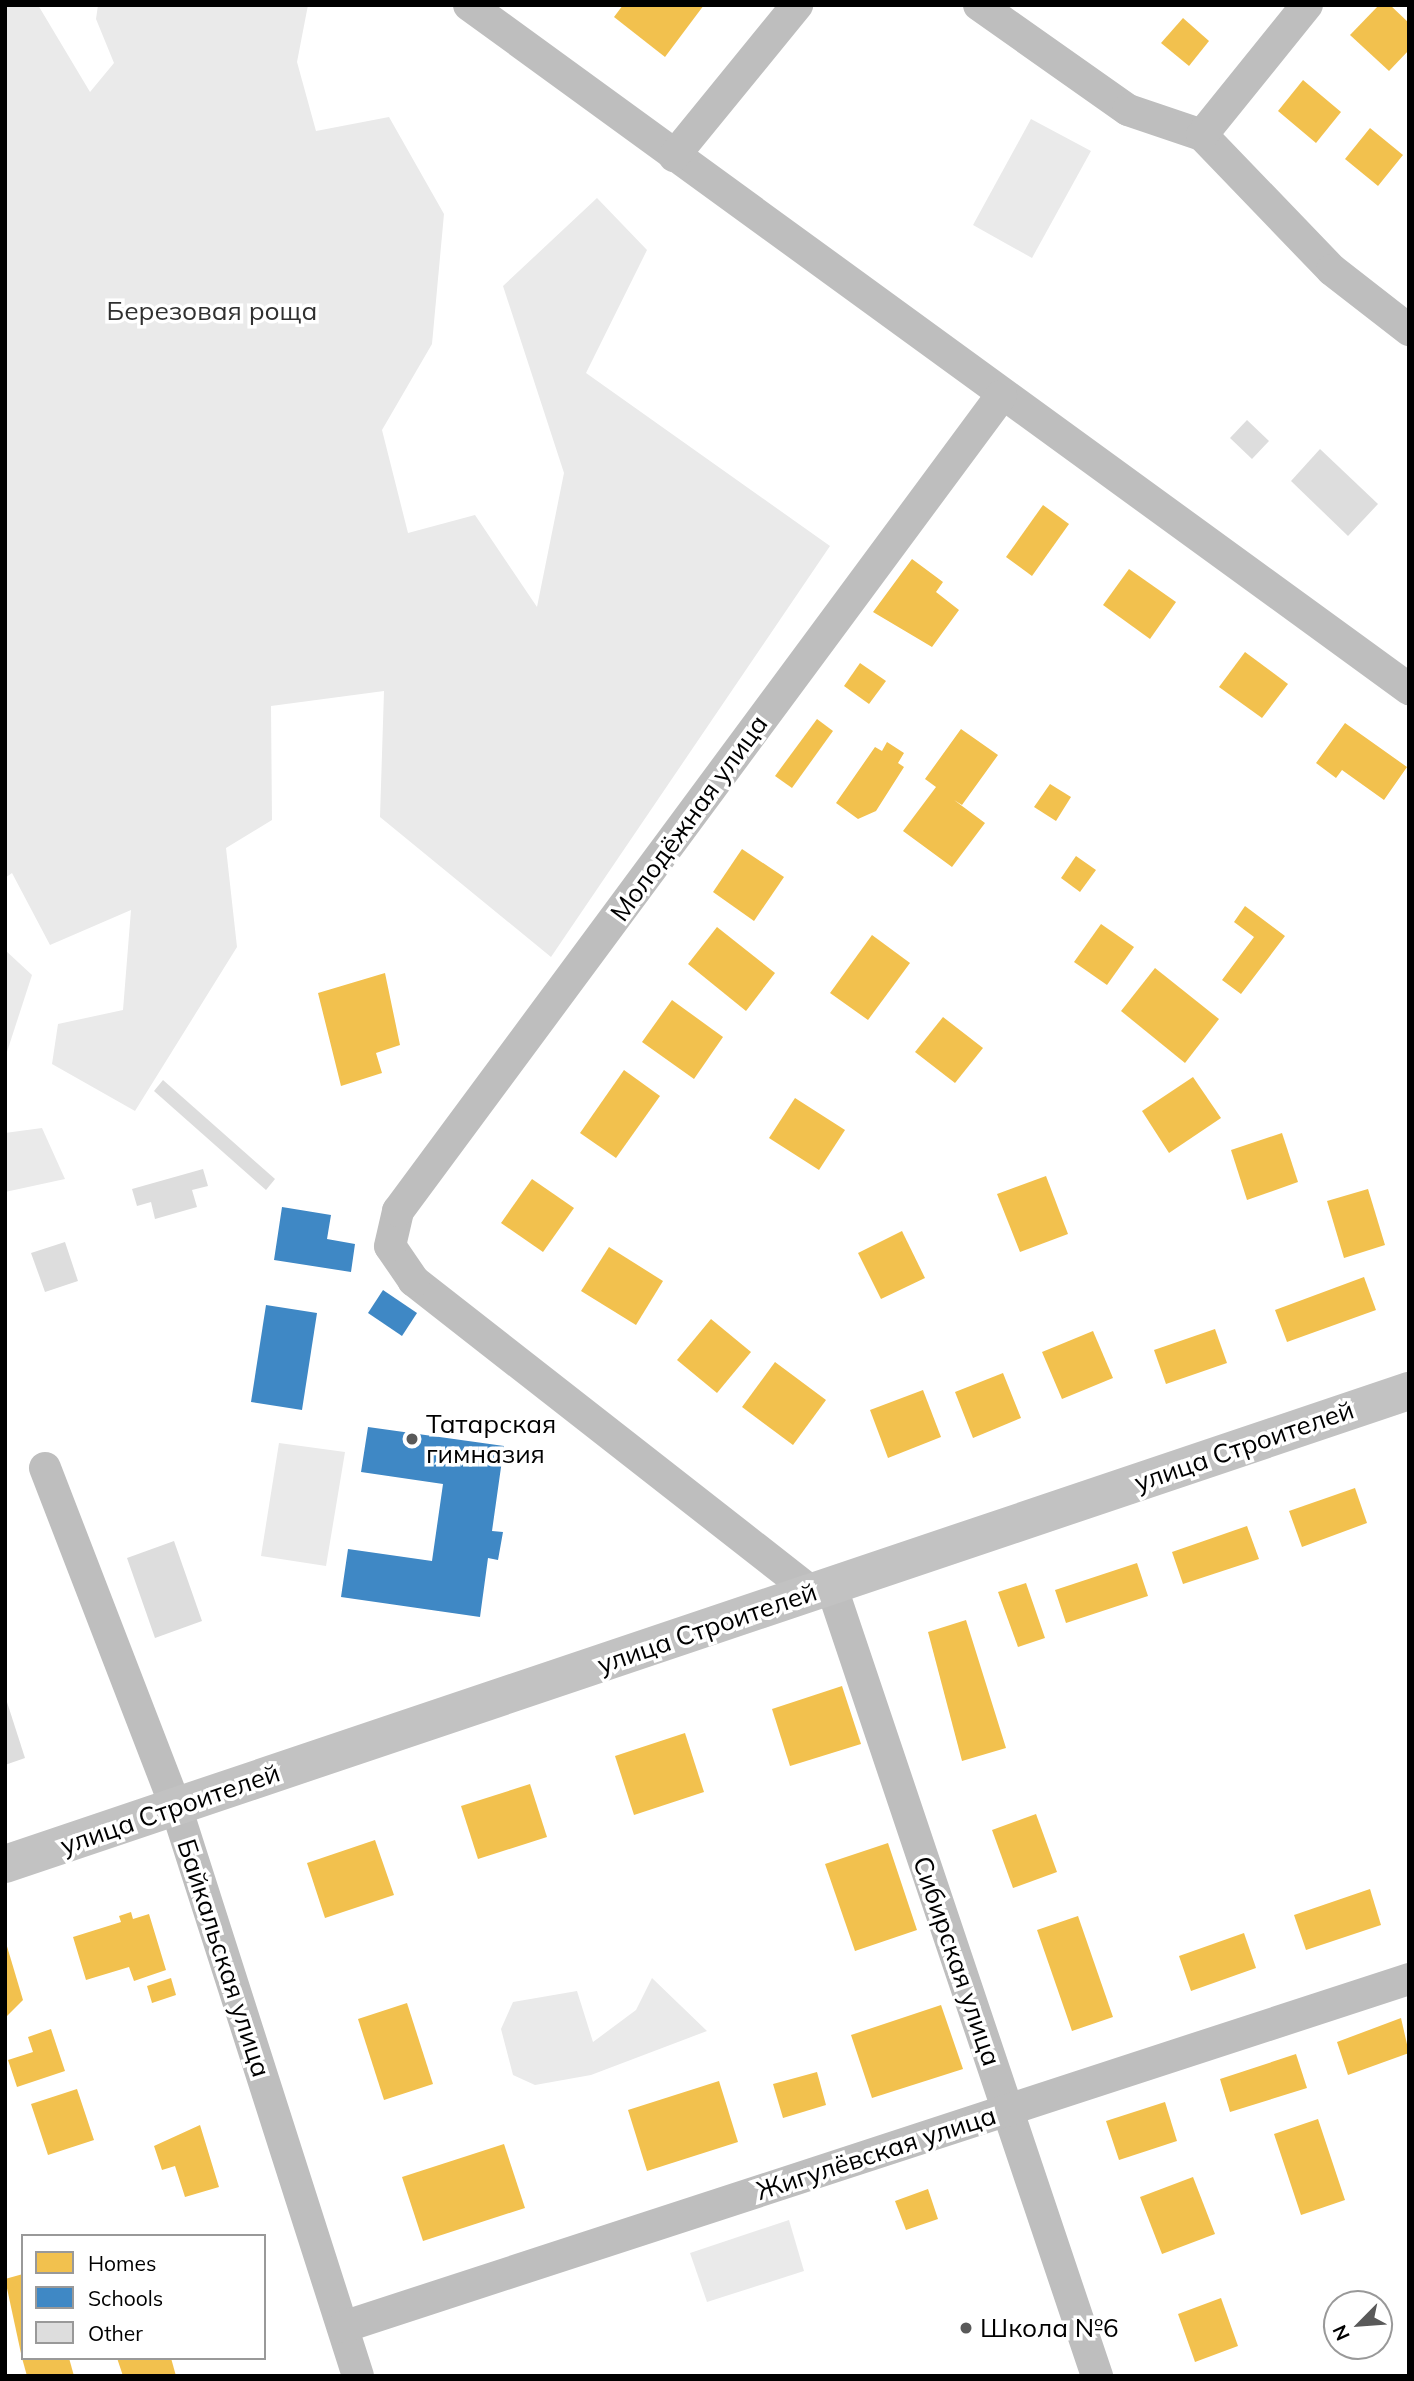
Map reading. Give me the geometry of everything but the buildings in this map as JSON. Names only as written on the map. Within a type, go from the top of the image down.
[{"type":"street","points":[[469,5],[1001,396],[1409,689]]},
{"type":"street","points":[[674,156],[797,5]]},
{"type":"street","points":[[979,5],[1128,110],[1202,135],[1332,270],[1409,330]]},
{"type":"street","points":[[1202,135],[1307,5]]},
{"type":"street","name":"Молодёжная улица","points":[[822,1589],[414,1281],[390,1246],[398,1211],[1001,396]]},
{"type":"street","name":"улица Строителей","points":[[5,1864],[1409,1391]]},
{"type":"street","name":"Байкальская улица","points":[[45,1468],[176,1807],[358,2376]]},
{"type":"street","name":"Сибирская улица","points":[[822,1589],[1007,2110],[1097,2376]]},
{"type":"street","name":"Жигулёвская улица","points":[[343,2327],[1409,1979]]},
{"type":"green space","name":"Березовая роща","points":[[5,5],[38,5],[90,92],[114,63],[96,19],[98,5],[308,5],[297,62],[316,131],[389,117],[444,214],[432,344],[382,430],[408,533],[475,515],[537,607],[564,473],[503,286],[597,198],[647,250],[586,373],[830,546],[551,957],[380,817],[384,691],[271,706],[272,820],[226,848],[237,947],[135,1111],[52,1064],[58,1024],[123,1010],[131,910],[50,945],[12,873],[5,878]]},
{"type":"green space","points":[[1031,119],[1091,151],[1032,258],[973,225]]},
{"type":"green space","points":[[5,950],[32,975],[5,1058]]},
{"type":"green space","points":[[42,1128],[65,1179],[5,1192],[5,1133]]},
{"type":"green space","points":[[279,1443],[345,1452],[326,1566],[261,1556]]},
{"type":"green space","points":[[652,1978],[707,2031],[591,2075],[535,2085],[513,2075],[501,2029],[513,2002],[577,1991],[593,2042],[636,2010]]},
{"type":"green space","points":[[789,2220],[804,2271],[707,2302],[690,2253]]},
{"type":"place","name":"Татарская гимназия","points":[[412,1439]]},
{"type":"place","name":"Школа №6","points":[[966,2328]]}]
